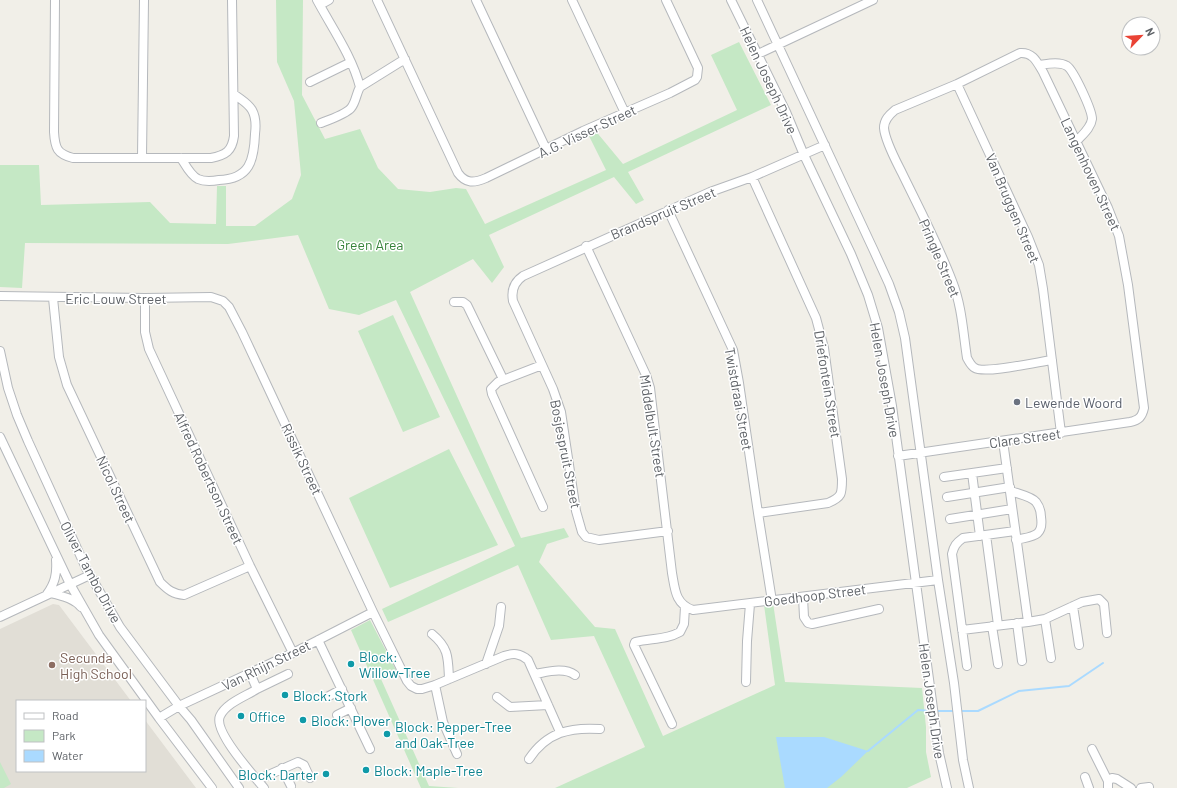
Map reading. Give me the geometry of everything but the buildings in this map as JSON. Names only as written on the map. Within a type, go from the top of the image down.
[{"type":"street","points":[[55,0],[55,143],[58,150],[64,156],[73,158],[211,158],[223,156],[233,145],[234,136],[232,0]]},
{"type":"street","points":[[142,158],[144,0]]},
{"type":"street","points":[[329,0],[318,3],[351,62],[357,75],[360,87]]},
{"type":"street","points":[[321,123],[351,108],[360,87],[405,59],[377,0]]},
{"type":"street","points":[[476,0],[546,149]]},
{"type":"street","points":[[572,0],[625,113]]},
{"type":"street","name":"A.G. Visser Street","points":[[405,59],[458,173],[466,181],[472,183],[478,182],[546,149],[693,82],[697,77],[698,68],[666,0]]},
{"type":"street","name":"Helen Joseph Drive","points":[[731,0],[758,54],[851,254],[868,295],[878,328],[892,406],[939,753],[947,788]]},
{"type":"street","name":"Helen Joseph Drive","points":[[757,0],[889,284],[899,312],[906,346],[968,787]]},
{"type":"street","points":[[758,54],[872,0]]},
{"type":"street","name":"Langenhoven Street","points":[[957,84],[1020,54],[1029,54],[1036,59],[1108,208],[1119,236],[1128,285],[1144,408]]},
{"type":"street","points":[[310,82],[351,62]]},
{"type":"street","points":[[1039,65],[1061,64],[1070,69],[1090,108],[1092,115],[1090,125],[1076,142]]},
{"type":"street","name":"Pringle Street","points":[[957,84],[894,110],[885,122],[884,128],[886,136],[957,293],[961,311],[967,358],[971,364],[975,368],[988,370],[1052,360]]},
{"type":"street","name":"Van Bruggen Street","points":[[957,84],[1028,237],[1039,265],[1061,433]]},
{"type":"street","points":[[180,158],[194,176],[204,181],[233,178],[246,171],[254,157],[256,130],[255,116],[249,106],[234,94]]},
{"type":"street","name":"Brandspruit Street","points":[[512,294],[517,280],[523,276],[586,246],[710,192],[752,177],[825,145]]},
{"type":"street","name":"Driefontein Street","points":[[752,177],[816,318],[824,348],[842,479],[841,495],[837,499],[828,503],[758,513]]},
{"type":"street","name":"Twistdraai Street","points":[[668,210],[732,350],[739,383],[772,601]]},
{"type":"street","name":"Middelbult Street","points":[[586,246],[646,375],[651,396],[675,589],[678,598],[689,609]]},
{"type":"street","name":"Bosjespruit Street","points":[[512,294],[518,314],[553,389],[561,412],[576,510],[582,532],[586,537],[599,540],[668,531]]},
{"type":"street","name":"Eric Louw Street","points":[[0,296],[53,298],[211,297],[223,301],[229,307]]},
{"type":"street","name":"Nicol Street","points":[[53,298],[59,357],[67,384],[160,582],[168,591],[184,595],[250,566]]},
{"type":"street","name":"Alfred Robertson Street","points":[[145,298],[145,332],[149,349],[250,566],[293,652]]},
{"type":"street","points":[[454,302],[463,302],[467,305],[503,379]]},
{"type":"street","name":"Rissik Street","points":[[229,307],[258,364],[373,612],[407,681],[411,686],[417,689],[422,689],[435,685],[512,654],[519,654],[528,660],[535,674]]},
{"type":"street","name":"Oliver Tambo Drive","points":[[0,352],[8,388],[17,415],[90,575],[120,627],[191,720],[239,788]]},
{"type":"street","points":[[542,365],[503,379],[493,385],[491,389],[543,507]]},
{"type":"street","name":"Clare Street","points":[[898,456],[1003,442],[1136,421],[1143,415],[1144,408]]},
{"type":"street","name":"Oliver Tambo Drive","points":[[0,437],[55,556],[85,612],[99,635],[212,788]]},
{"type":"street","points":[[1003,442],[1028,622]]},
{"type":"street","points":[[944,477],[1007,468]]},
{"type":"street","points":[[972,473],[977,514],[983,535],[995,626],[998,664]]},
{"type":"street","points":[[947,498],[974,492],[1010,489],[1030,498],[1036,502],[1039,508],[1042,526],[1040,531],[1032,536],[1016,540]]},
{"type":"street","points":[[950,519],[1012,509]]},
{"type":"street","points":[[967,666],[952,554],[954,547],[956,543],[963,538],[1015,531]]},
{"type":"street","points":[[49,594],[57,571],[55,556]]},
{"type":"street","points":[[0,616],[90,575]]},
{"type":"street","name":"Goedhoop Street","points":[[689,609],[750,604],[938,580]]},
{"type":"street","points":[[49,594],[63,596],[78,603],[85,612]]},
{"type":"street","points":[[803,597],[804,617],[808,623],[812,624],[879,609]]},
{"type":"street","points":[[962,630],[1044,619],[1073,606],[1096,599],[1102,601],[1105,609],[1107,633]]},
{"type":"street","points":[[746,682],[750,604]]},
{"type":"street","points":[[1073,606],[1079,645]]},
{"type":"street","points":[[486,664],[499,626],[501,607]]},
{"type":"street","points":[[672,724],[634,645],[635,642],[638,641],[650,641],[680,632],[689,609]]},
{"type":"street","name":"Van Rhijn Street","points":[[159,718],[179,706],[250,673],[373,612]]},
{"type":"street","points":[[1044,619],[1051,658]]},
{"type":"street","points":[[1017,623],[1022,661]]},
{"type":"street","points":[[432,634],[442,642],[445,649],[450,678]]},
{"type":"street","points":[[318,640],[370,749]]},
{"type":"street","points":[[560,732],[535,674],[567,671],[575,675]]},
{"type":"street","points":[[250,673],[257,689]]},
{"type":"street","points":[[264,788],[234,752],[221,731],[219,717],[227,707],[257,689],[288,674]]},
{"type":"street","points":[[435,685],[443,722],[457,754]]},
{"type":"street","points":[[329,696],[342,689]]},
{"type":"street","points":[[496,697],[510,707],[548,705]]},
{"type":"street","points":[[337,715],[351,708]]},
{"type":"street","points":[[529,759],[542,744],[560,732],[574,729],[600,729]]},
{"type":"street","points":[[1092,749],[1108,784]]},
{"type":"street","points":[[257,780],[295,763],[302,763],[305,766],[310,778]]},
{"type":"street","points":[[282,768],[291,786]]},
{"type":"street","points":[[1085,777],[1089,788]]},
{"type":"street","points":[[1108,784],[1112,778],[1117,779],[1131,788]]},
{"type":"shaded area","name":"Secunda High School","points":[[53,604],[59,605],[130,700],[16,700],[16,772],[146,772],[146,721],[196,788],[0,788],[0,629]]},
{"type":"green space","name":"Green Area","points":[[276,0],[303,0],[302,95],[325,139],[360,129],[378,168],[398,189],[430,192],[456,188],[466,189],[485,224],[606,170],[587,132],[594,129],[623,164],[737,110],[711,55],[739,42],[771,105],[628,172],[644,200],[636,204],[614,177],[489,235],[504,267],[492,283],[473,259],[410,292],[521,538],[564,528],[569,537],[547,544],[539,562],[595,627],[615,629],[663,736],[775,685],[764,605],[773,603],[785,682],[922,688],[926,727],[926,752],[931,777],[907,788],[555,788],[645,747],[594,636],[551,640],[518,565],[388,622],[382,609],[515,546],[396,300],[359,315],[329,309],[298,235],[228,244],[25,243],[22,288],[0,287],[0,165],[39,165],[41,205],[150,202],[170,223],[216,224],[217,186],[226,186],[226,226],[255,226],[292,199],[301,175],[294,101],[277,62]]},
{"type":"green space","points":[[393,315],[440,417],[403,432],[358,331]]},
{"type":"green space","points":[[449,449],[498,545],[390,588],[349,498]]},
{"type":"green space","points":[[370,620],[397,672],[381,679],[429,786],[458,788],[421,788],[351,630]]},
{"type":"green space","points":[[0,762],[11,784],[4,788],[0,788]]},
{"type":"water","points":[[776,737],[824,737],[868,751],[841,777],[827,788],[785,788]]},
{"type":"waterway","points":[[960,711],[978,711],[1019,691],[1069,686],[1103,663]]},
{"type":"waterway","points":[[868,751],[918,710],[931,711]]},
{"type":"waterway","points":[[936,711],[955,711]]},
{"type":"place","name":"Lewende Woord","points":[[1017,402]]},
{"type":"place","name":"Block: Willow-Tree","points":[[351,664]]},
{"type":"place","name":"Secunda High School","points":[[52,665]]},
{"type":"place","name":"Block: Stork","points":[[285,695]]},
{"type":"place","name":"Office","points":[[241,716]]},
{"type":"place","name":"Block: Plover","points":[[303,720]]},
{"type":"place","name":"Block: Pepper-Tree and Oak-Tree","points":[[387,734]]},
{"type":"place","name":"Block: Maple-Tree","points":[[366,770]]},
{"type":"place","name":"Block: Darter","points":[[326,774]]}]
